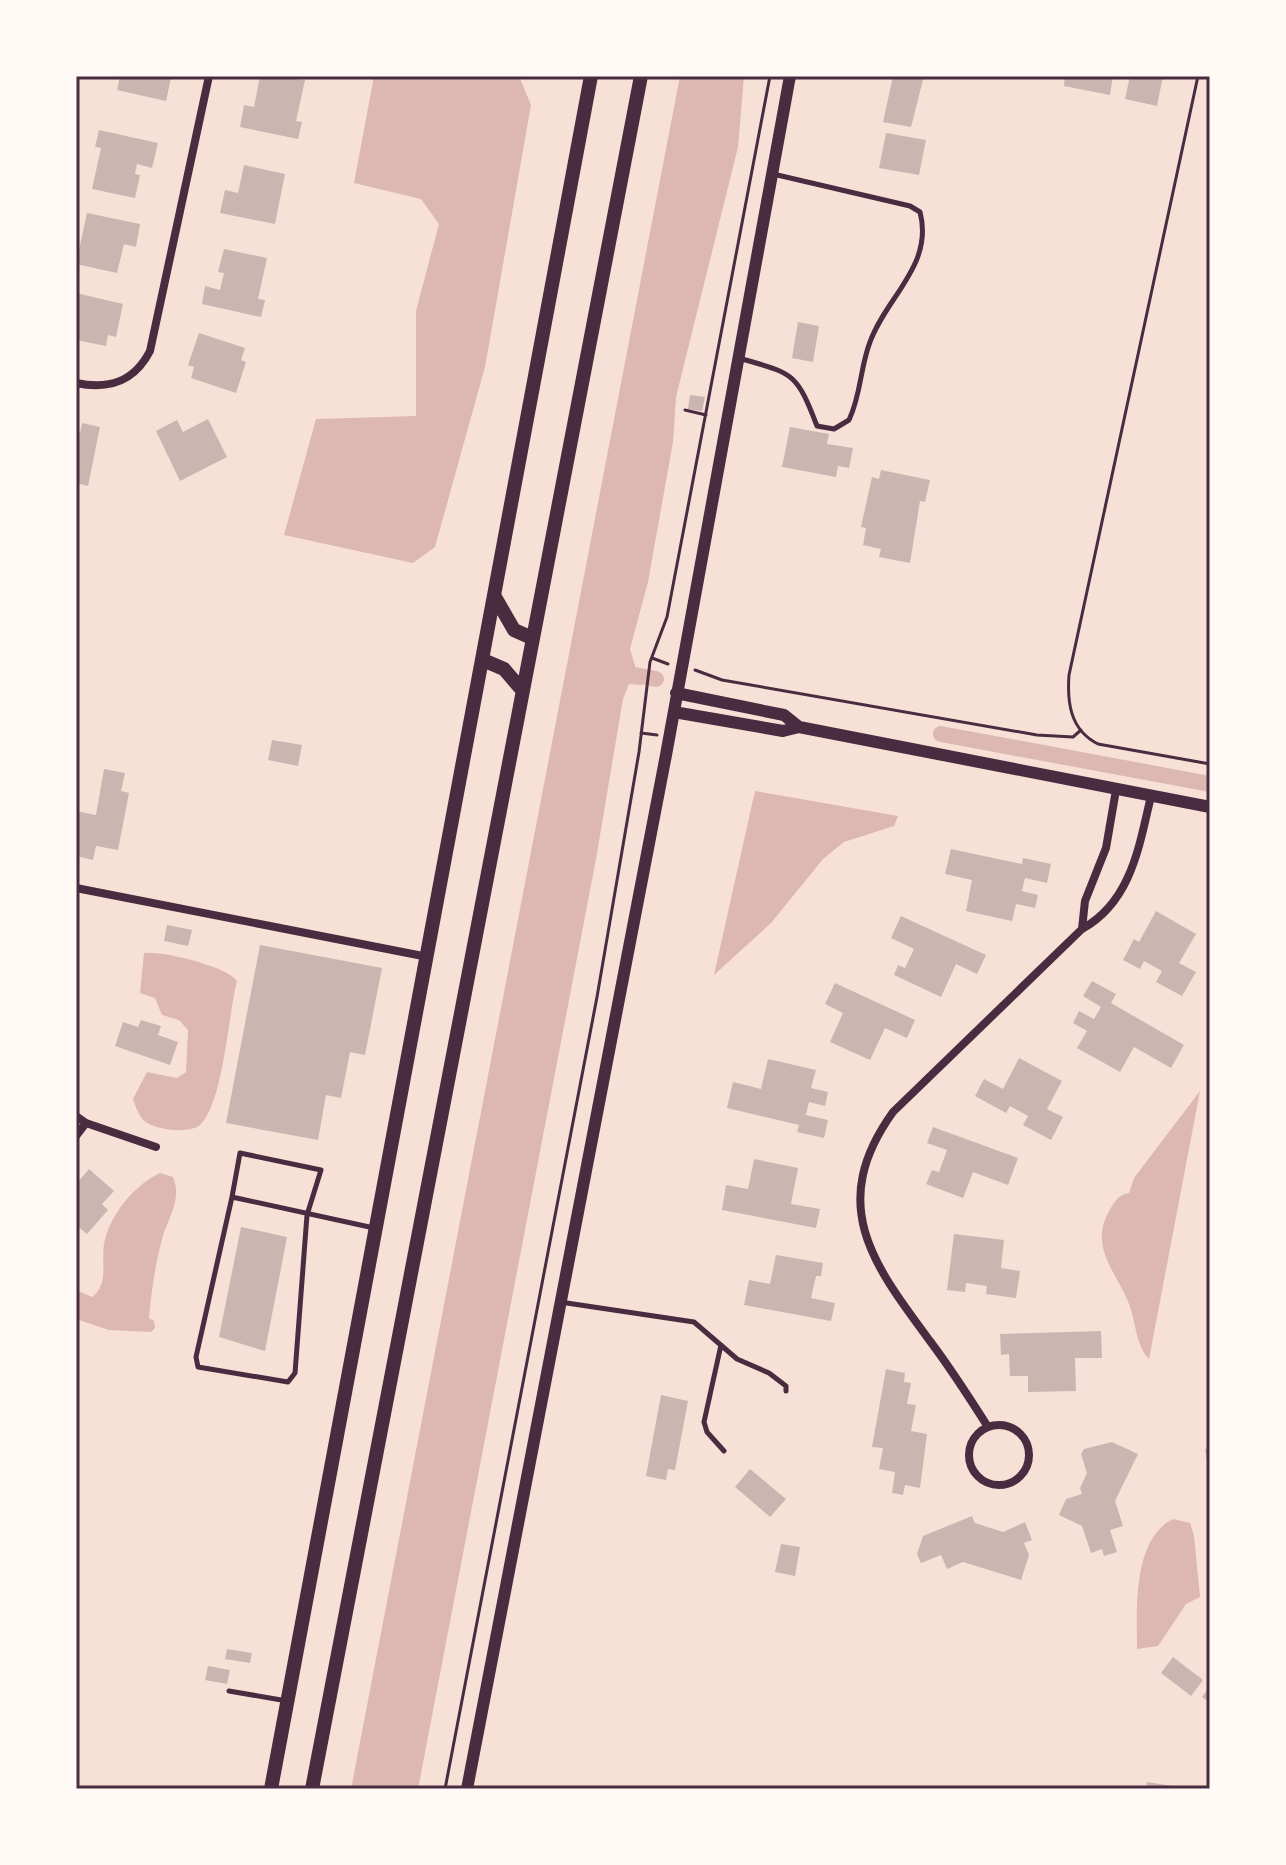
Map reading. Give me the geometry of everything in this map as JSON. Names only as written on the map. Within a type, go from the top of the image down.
[{"type":"main road","points":[[271,1789],[591,76]]},
{"type":"main road","points":[[312,1789],[641,76]]},
{"type":"main road","points":[[495,597],[514,630],[532,638]]},
{"type":"main road","points":[[483,660],[504,669],[522,690]]},
{"type":"street","points":[[76,383],[94,387],[130,377],[142,367],[150,351],[209,76]]},
{"type":"street","points":[[467,1789],[674,712],[790,76]]},
{"type":"street","points":[[676,693],[784,715],[799,727]]},
{"type":"street","points":[[674,712],[783,731],[799,727],[1210,807]]},
{"type":"street","points":[[1082,929],[1085,901],[1106,848],[1116,790]]},
{"type":"street","points":[[988,1427],[953,1372],[884,1279],[867,1246],[860,1224],[864,1165],[874,1138],[893,1112],[1082,929],[1111,908],[1137,857],[1151,796]]},
{"type":"street","points":[[76,888],[428,957]]},
{"type":"street","points":[[76,1116],[86,1123],[156,1147]]},
{"type":"street","points":[[76,1136],[86,1123]]},
{"type":"street","points":[[1006,1425],[1022,1435],[1027,1443],[1028,1462],[1025,1470],[1011,1483],[990,1483],[974,1471],[970,1451],[979,1433],[988,1427],[1006,1425]]},
{"type":"lane","points":[[738,358],[782,370],[799,383],[817,426],[834,429],[849,420],[856,405],[872,336],[905,287],[922,243],[924,226],[920,212],[910,206],[772,173]]},
{"type":"lane","points":[[240,1153],[321,1170],[307,1215],[295,1373],[288,1382],[198,1367],[196,1357],[232,1197],[240,1153]]},
{"type":"lane","points":[[232,1197],[377,1229]]},
{"type":"lane","points":[[559,1302],[694,1322],[749,1366],[769,1373],[786,1386],[786,1391]]},
{"type":"lane","points":[[721,1345],[704,1422],[707,1432],[724,1451]]},
{"type":"lane","points":[[229,1691],[288,1701]]},
{"type":"path","points":[[445,1789],[594,1012],[641,733],[650,660],[667,617],[770,76]]},
{"type":"path","points":[[1198,76],[1069,675],[1071,716],[1081,730],[1098,744],[1210,764]]},
{"type":"path","points":[[685,410],[706,415]]},
{"type":"path","points":[[650,660],[671,665]]},
{"type":"path","points":[[695,670],[722,680],[1037,735],[1073,737],[1081,730]]},
{"type":"path","points":[[641,733],[657,735]]},
{"type":"shaded area","points":[[374,76],[519,76],[531,105],[485,367],[435,547],[413,563],[284,535],[316,419],[416,416],[416,311],[439,224],[421,199],[354,183]]},
{"type":"shaded area","points":[[680,76],[744,76],[738,147],[676,397],[673,442],[648,582],[630,649],[636,669],[644,670],[641,685],[629,684],[623,699],[596,859],[418,1789],[351,1789]]},
{"type":"shaded area","points":[[755,791],[898,816],[894,826],[844,842],[823,859],[771,923],[714,975]]},
{"type":"shaded area","points":[[144,953],[194,961],[222,970],[237,981],[215,1096],[209,1112],[194,1128],[174,1130],[153,1126],[141,1117],[133,1099],[147,1072],[177,1078],[186,1072],[188,1030],[179,1020],[162,1015],[155,998],[140,993]]},
{"type":"shaded area","points":[[1200,1091],[1149,1359],[1139,1341],[1125,1295],[1108,1262],[1102,1239],[1103,1226],[1114,1203],[1129,1193],[1134,1178]]},
{"type":"shaded area","points":[[160,1173],[173,1177],[176,1194],[163,1235],[154,1280],[149,1318],[154,1321],[155,1328],[151,1332],[109,1330],[76,1319],[76,1290],[92,1297],[101,1286],[104,1244],[117,1212],[132,1193]]},
{"type":"shaded area","points":[[1173,1519],[1190,1523],[1200,1597],[1186,1604],[1158,1646],[1137,1649],[1138,1596],[1144,1559],[1150,1542]]},
{"type":"building","points":[[120,76],[171,78],[166,101],[117,90]]},
{"type":"building","points":[[260,76],[305,80],[296,121],[302,122],[298,139],[240,127],[244,105],[254,107]]},
{"type":"building","points":[[893,76],[924,76],[911,127],[883,122]]},
{"type":"building","points":[[1065,76],[1113,76],[1110,95],[1064,86]]},
{"type":"building","points":[[1130,76],[1163,76],[1157,106],[1125,99]]},
{"type":"building","points":[[99,130],[158,143],[152,168],[137,164],[135,174],[140,175],[135,198],[92,189],[101,148],[95,147]]},
{"type":"building","points":[[886,133],[926,140],[919,175],[879,168]]},
{"type":"building","points":[[244,165],[285,174],[275,224],[220,213],[225,190],[238,193]]},
{"type":"building","points":[[87,213],[140,224],[136,247],[124,244],[117,273],[76,264]]},
{"type":"building","points":[[224,249],[267,258],[258,299],[265,300],[261,317],[202,304],[205,286],[220,290],[224,273],[218,272]]},
{"type":"building","points":[[76,293],[123,304],[116,337],[108,335],[106,346],[76,340]]},
{"type":"building","points":[[798,322],[819,326],[813,362],[792,358]]},
{"type":"building","points":[[199,333],[245,348],[241,360],[246,362],[236,393],[191,378],[194,367],[188,365]]},
{"type":"building","points":[[690,395],[705,397],[702,411],[688,409]]},
{"type":"building","points":[[208,419],[227,457],[180,481],[156,431],[177,420],[183,432]]},
{"type":"building","points":[[82,423],[100,427],[88,486],[76,483],[76,432],[80,433]]},
{"type":"building","points":[[790,427],[829,434],[827,444],[853,448],[849,468],[838,466],[836,477],[782,467]]},
{"type":"building","points":[[881,470],[930,480],[925,502],[920,501],[910,563],[879,557],[881,549],[863,545],[866,528],[861,527],[872,477],[879,479]]},
{"type":"building","points":[[272,740],[302,745],[298,766],[268,760]]},
{"type":"building","points":[[104,769],[125,773],[121,791],[129,793],[118,850],[96,846],[93,860],[76,856],[76,811],[96,815]]},
{"type":"building","points":[[951,849],[1022,864],[1023,858],[1051,864],[1047,883],[1025,878],[1022,891],[1038,895],[1035,908],[1016,904],[1012,921],[966,911],[972,880],[945,874]]},
{"type":"building","points":[[1156,911],[1196,934],[1179,963],[1196,972],[1182,996],[1156,982],[1162,971],[1144,961],[1140,969],[1123,960],[1134,939],[1139,942]]},
{"type":"building","points":[[901,916],[986,955],[977,974],[956,964],[941,997],[894,975],[898,965],[905,968],[914,949],[891,938]]},
{"type":"building","points":[[167,925],[192,930],[188,946],[164,941]]},
{"type":"building","points":[[260,945],[382,968],[365,1055],[350,1052],[341,1098],[326,1095],[318,1140],[226,1123]]},
{"type":"building","points":[[1092,981],[1116,994],[1111,1003],[1184,1045],[1171,1068],[1134,1047],[1120,1072],[1077,1048],[1087,1031],[1073,1023],[1079,1011],[1094,1019],[1101,1007],[1083,996]]},
{"type":"building","points":[[835,983],[915,1020],[907,1038],[885,1028],[870,1060],[830,1042],[843,1013],[825,1004]]},
{"type":"building","points":[[141,1020],[161,1026],[158,1035],[178,1042],[170,1065],[115,1046],[123,1022],[138,1027]]},
{"type":"building","points":[[1019,1058],[1062,1081],[1047,1109],[1063,1117],[1051,1140],[1023,1125],[1028,1116],[1010,1106],[1006,1113],[975,1096],[984,1079],[1003,1089]]},
{"type":"building","points":[[768,1059],[816,1070],[811,1088],[828,1092],[825,1106],[809,1102],[806,1115],[828,1120],[824,1138],[797,1132],[799,1125],[727,1108],[733,1082],[761,1089]]},
{"type":"building","points":[[933,1127],[1018,1158],[1008,1185],[973,1172],[963,1198],[926,1184],[932,1170],[939,1172],[947,1150],[927,1143]]},
{"type":"building","points":[[754,1159],[798,1168],[791,1204],[820,1209],[816,1228],[722,1210],[726,1185],[748,1189]]},
{"type":"building","points":[[89,1169],[114,1191],[102,1204],[108,1210],[87,1234],[76,1225],[76,1184]]},
{"type":"building","points":[[241,1227],[287,1237],[265,1351],[219,1337]]},
{"type":"building","points":[[954,1234],[1004,1240],[1001,1268],[1020,1271],[1016,1298],[986,1294],[987,1286],[966,1283],[965,1292],[947,1290]]},
{"type":"building","points":[[776,1255],[823,1263],[821,1276],[816,1276],[811,1298],[835,1303],[831,1321],[744,1305],[749,1280],[770,1284]]},
{"type":"building","points":[[1101,1331],[1102,1358],[1075,1358],[1076,1391],[1028,1392],[1028,1376],[1010,1376],[1009,1354],[1001,1355],[1000,1334]]},
{"type":"building","points":[[886,1369],[905,1373],[904,1382],[911,1383],[907,1404],[916,1405],[911,1431],[927,1434],[920,1488],[905,1485],[903,1495],[892,1493],[895,1472],[879,1469],[883,1448],[872,1447]]},
{"type":"building","points":[[661,1395],[688,1401],[675,1470],[668,1469],[666,1480],[646,1476]]},
{"type":"building","points":[[1112,1442],[1138,1454],[1115,1501],[1123,1526],[1110,1530],[1117,1552],[1104,1556],[1102,1549],[1091,1553],[1082,1526],[1059,1515],[1066,1499],[1082,1494],[1080,1488],[1087,1473],[1081,1454],[1084,1449]]},
{"type":"building","points":[[1210,1448],[1210,1467],[1208,1467],[1205,1449]]},
{"type":"building","points":[[750,1469],[786,1499],[770,1517],[735,1487]]},
{"type":"building","points":[[972,1516],[975,1523],[1003,1532],[1025,1522],[1032,1540],[1024,1543],[1029,1555],[1021,1580],[963,1562],[947,1569],[941,1555],[921,1563],[917,1554],[923,1536]]},
{"type":"building","points":[[781,1544],[800,1547],[795,1576],[775,1572]]},
{"type":"building","points":[[227,1649],[252,1653],[250,1663],[225,1659]]},
{"type":"building","points":[[1173,1657],[1203,1680],[1191,1696],[1161,1673]]},
{"type":"building","points":[[208,1666],[230,1670],[227,1684],[205,1680]]},
{"type":"building","points":[[1210,1686],[1210,1703],[1202,1697]]},
{"type":"building","points":[[1147,1782],[1179,1787],[1179,1789],[1146,1789]]},
{"type":"waterway","points":[[624,673],[656,679]]},
{"type":"waterway","points":[[941,734],[1210,784]]}]
